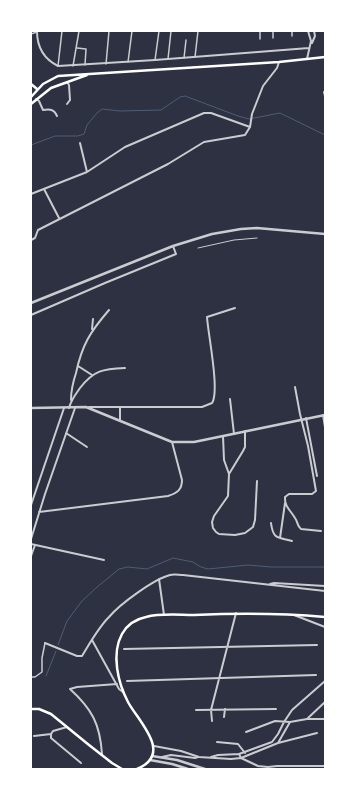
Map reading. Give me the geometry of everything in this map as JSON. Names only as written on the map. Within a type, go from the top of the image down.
[{"type":"main road","points":[[31,97],[37,89],[58,76],[279,62],[325,57]]},
{"type":"main road","points":[[31,104],[51,88],[90,74]]},
{"type":"main road","points":[[58,76],[67,82]]},
{"type":"main road","points":[[31,84],[37,89]]},
{"type":"main road","points":[[137,769],[142,767],[150,760],[154,746],[151,737],[128,703],[124,694],[120,681],[117,657],[117,646],[123,632],[136,620],[145,617],[164,615],[236,613],[289,614],[325,617]]},
{"type":"main road","points":[[31,709],[46,711],[56,717],[112,763],[122,769]]},
{"type":"street","points":[[58,66],[62,31]]},
{"type":"street","points":[[74,66],[79,31]]},
{"type":"street","points":[[106,64],[109,31]]},
{"type":"street","points":[[128,62],[132,31]]},
{"type":"street","points":[[155,60],[159,31]]},
{"type":"street","points":[[168,59],[171,31]]},
{"type":"street","points":[[195,57],[198,31]]},
{"type":"street","points":[[260,31],[260,39]]},
{"type":"street","points":[[273,31],[273,38]]},
{"type":"street","points":[[292,31],[292,36]]},
{"type":"street","points":[[307,59],[311,39],[308,31]]},
{"type":"street","points":[[310,44],[315,36],[314,31]]},
{"type":"street","points":[[31,34],[37,32],[38,41],[43,53],[48,60],[58,66],[106,64],[309,48]]},
{"type":"street","points":[[184,58],[186,40]]},
{"type":"street","points":[[77,48],[86,49],[85,65]]},
{"type":"street","points":[[31,240],[34,238],[38,230],[59,218],[168,164],[204,142],[245,135],[250,127],[252,114],[263,86],[277,68],[279,62]]},
{"type":"street","points":[[67,82],[69,85],[70,100],[67,104]]},
{"type":"street","points":[[324,92],[325,96]]},
{"type":"street","points":[[36,99],[39,101],[43,110],[53,110],[56,112],[57,116]]},
{"type":"street","points":[[31,194],[87,172],[125,148],[204,113],[211,113],[250,127]]},
{"type":"street","points":[[80,143],[87,172]]},
{"type":"street","points":[[44,189],[59,218]]},
{"type":"street","points":[[31,303],[172,246],[199,237],[241,229],[257,228],[325,234]]},
{"type":"street","points":[[31,315],[176,254],[172,246]]},
{"type":"street","points":[[31,408],[202,407],[212,403],[215,396],[208,317],[234,308]]},
{"type":"street","points":[[69,408],[77,366],[85,342],[92,330],[109,310]]},
{"type":"street","points":[[92,320],[92,330]]},
{"type":"street","points":[[77,366],[92,375]]},
{"type":"street","points":[[71,400],[92,375],[105,370],[125,368]]},
{"type":"street","points":[[280,538],[285,497],[289,494],[312,494],[316,491],[296,388]]},
{"type":"street","points":[[230,399],[234,434]]},
{"type":"street","points":[[86,407],[172,442],[194,442],[324,415],[325,427]]},
{"type":"street","points":[[31,505],[64,408]]},
{"type":"street","points":[[31,539],[75,408]]},
{"type":"street","points":[[120,408],[120,422]]},
{"type":"street","points":[[306,418],[317,476]]},
{"type":"street","points":[[229,474],[244,451],[245,431]]},
{"type":"street","points":[[66,433],[87,447]]},
{"type":"street","points":[[223,436],[224,460],[229,474],[228,496],[226,501],[218,508],[212,522],[213,528],[219,534],[235,535],[245,533],[253,527],[255,520],[258,481]]},
{"type":"street","points":[[39,512],[168,496],[176,493],[182,486],[182,480],[172,442]]},
{"type":"street","points":[[285,503],[295,518],[297,525],[301,529],[321,532]]},
{"type":"street","points":[[271,523],[272,532],[275,536],[292,541]]},
{"type":"street","points":[[31,544],[104,560]]},
{"type":"street","points":[[31,556],[35,544]]},
{"type":"street","points":[[31,677],[35,677],[42,672],[44,643],[82,656],[92,640],[115,610],[147,587],[172,574],[325,591]]},
{"type":"street","points":[[159,580],[164,615]]},
{"type":"street","points":[[269,584],[325,586]]},
{"type":"street","points":[[212,722],[212,710],[219,678],[236,613]]},
{"type":"street","points":[[289,614],[325,627]]},
{"type":"street","points":[[92,640],[119,689],[124,694]]},
{"type":"street","points":[[124,649],[317,645]]},
{"type":"street","points":[[127,681],[316,675]]},
{"type":"street","points":[[210,757],[245,753],[272,742],[292,710],[325,681]]},
{"type":"street","points":[[102,754],[100,736],[94,717],[85,704],[70,689],[77,687],[117,684]]},
{"type":"street","points":[[307,719],[325,702]]},
{"type":"street","points":[[224,717],[225,709]]},
{"type":"street","points":[[196,710],[276,709]]},
{"type":"street","points":[[278,743],[290,722],[290,714]]},
{"type":"street","points":[[246,732],[275,721],[290,722],[307,719],[325,719]]},
{"type":"street","points":[[34,736],[51,734],[53,731],[67,726]]},
{"type":"street","points":[[162,757],[171,755],[195,758],[210,757],[231,760],[241,758],[278,743],[317,733]]},
{"type":"street","points":[[51,734],[51,738],[81,763]]},
{"type":"street","points":[[217,742],[238,744],[245,753]]},
{"type":"street","points":[[154,746],[181,751],[199,757]]},
{"type":"street","points":[[239,754],[241,758],[258,766],[325,766]]},
{"type":"street","points":[[152,756],[177,760],[205,769]]},
{"type":"street","points":[[150,760],[188,769]]},
{"type":"lane","points":[[198,248],[234,240],[257,238]]},
{"type":"waterway","points":[[31,145],[55,136],[78,136],[84,134],[87,125],[102,109],[120,111],[161,110],[180,97],[185,96],[249,119],[280,113],[325,135]]},
{"type":"waterway","points":[[58,645],[67,621],[82,601],[119,569],[128,567],[147,569],[173,558],[193,562],[208,569],[248,565],[271,567],[325,567]]},
{"type":"waterway","points":[[46,676],[56,651]]}]
